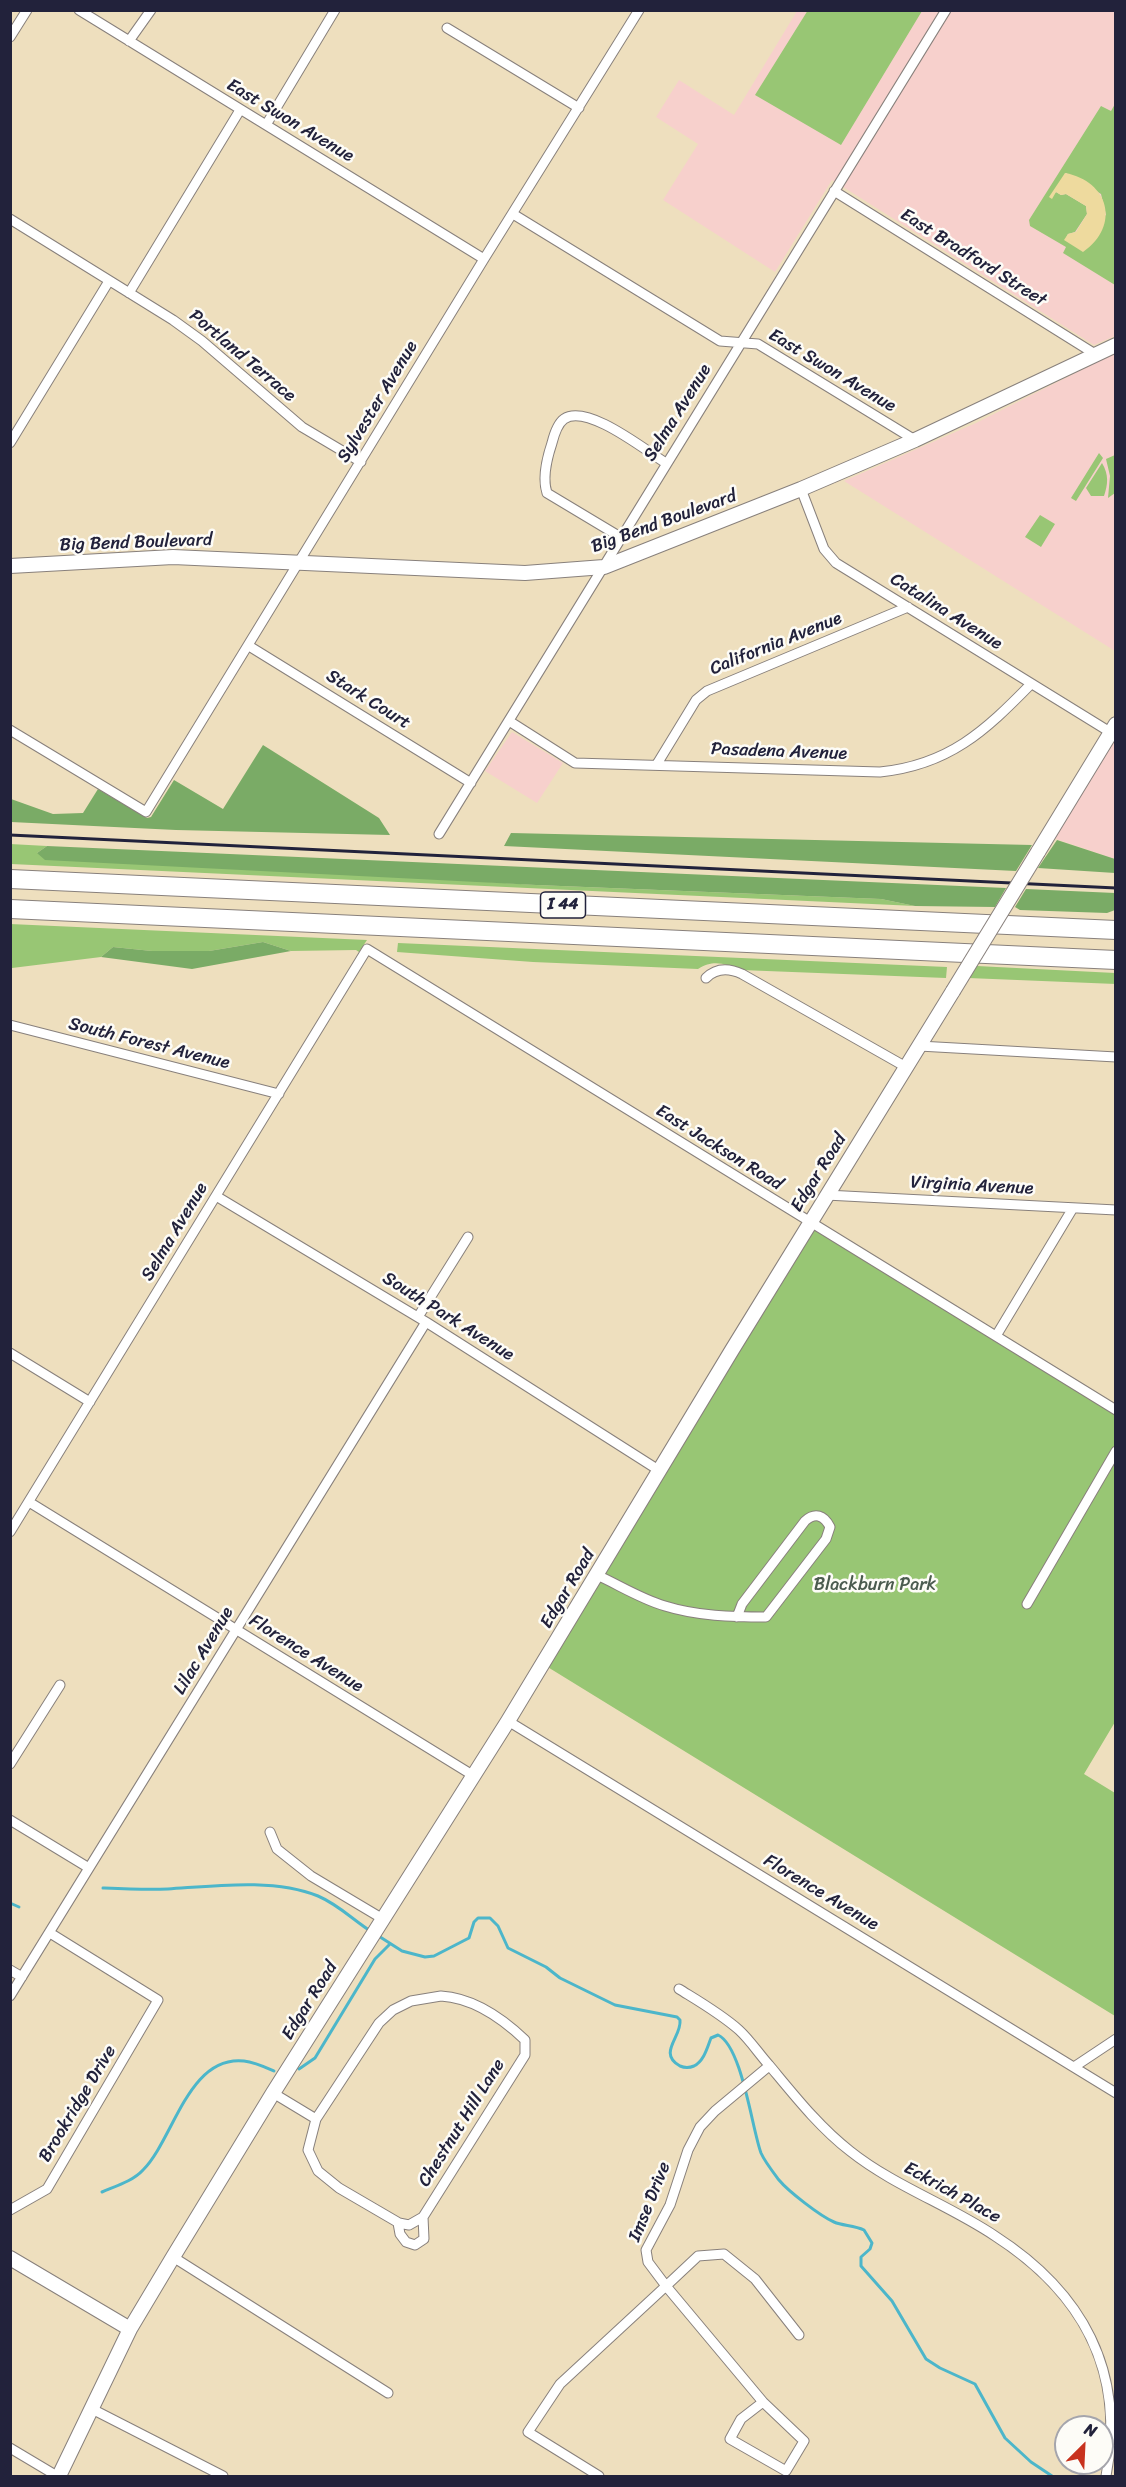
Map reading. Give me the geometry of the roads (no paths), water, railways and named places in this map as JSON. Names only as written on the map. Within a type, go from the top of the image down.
[{"type":"highway","name":"I 44","points":[[10,879],[1116,930]]},
{"type":"highway","name":"I 44","points":[[10,909],[1116,960]]},
{"type":"street","points":[[10,37],[27,10]]},
{"type":"street","name":"East Swon Avenue","points":[[79,10],[484,259]]},
{"type":"street","points":[[129,41],[151,10]]},
{"type":"street","points":[[266,125],[335,10]]},
{"type":"street","name":"Sylvester Avenue","points":[[10,730],[146,812],[639,10]]},
{"type":"street","name":"Selma Avenue","points":[[439,834],[946,10]]},
{"type":"street","points":[[447,28],[579,108]]},
{"type":"street","points":[[129,293],[240,110]]},
{"type":"street","name":"East Bradford Street","points":[[834,191],[1095,354]]},
{"type":"street","name":"East Swon Avenue","points":[[513,214],[720,341],[758,344],[915,440]]},
{"type":"street","name":"Portland Terrace","points":[[10,219],[173,320],[202,341],[302,427],[361,462]]},
{"type":"street","points":[[10,443],[109,281]]},
{"type":"street","name":"Big Bend Boulevard","points":[[10,566],[173,557],[525,573],[604,567],[801,489],[915,440],[1116,345]]},
{"type":"street","points":[[622,538],[547,493],[544,484],[549,451],[561,423],[571,416],[588,416],[666,463]]},
{"type":"street","name":"Catalina Avenue","points":[[801,489],[824,549],[842,567],[1031,684],[1113,728]]},
{"type":"street","name":"California Avenue","points":[[657,764],[696,700],[707,690],[908,607]]},
{"type":"street","name":"Stark Court","points":[[249,646],[471,783]]},
{"type":"street","name":"Pasadena Avenue","points":[[509,722],[575,763],[880,772],[905,770],[932,761],[969,742],[990,725],[1031,684]]},
{"type":"street","name":"Edgar Road","points":[[58,2476],[130,2329],[173,2257],[273,2093],[508,1721],[826,1195],[1113,728]]},
{"type":"street","name":"Selma Avenue","points":[[10,1532],[367,949]]},
{"type":"street","name":"East Jackson Road","points":[[367,949],[1116,1410]]},
{"type":"street","points":[[706,978],[712,972],[722,969],[736,971],[906,1067]]},
{"type":"street","name":"South Forest Avenue","points":[[10,1025],[279,1094]]},
{"type":"street","points":[[919,1046],[1116,1057]]},
{"type":"street","name":"Virginia Avenue","points":[[826,1195],[1116,1210]]},
{"type":"street","name":"South Park Avenue","points":[[216,1196],[422,1320],[660,1471]]},
{"type":"street","points":[[996,1336],[1073,1208]]},
{"type":"street","name":"Lilac Avenue","points":[[10,1996],[422,1320],[468,1237]]},
{"type":"street","points":[[10,1353],[90,1401]]},
{"type":"street","points":[[1027,1604],[1116,1451]]},
{"type":"street","name":"Florence Avenue","points":[[29,1502],[474,1776]]},
{"type":"street","points":[[597,1575],[664,1606],[698,1614],[737,1617],[766,1617],[826,1539],[830,1527],[823,1517],[817,1515],[805,1521],[742,1604],[737,1617]]},
{"type":"street","points":[[10,1764],[60,1684]]},
{"type":"street","name":"Florence Avenue","points":[[508,1721],[1116,2093]]},
{"type":"street","points":[[10,1820],[89,1868]]},
{"type":"street","points":[[270,1832],[277,1849],[377,1928]]},
{"type":"street","name":"Brookridge Drive","points":[[10,2210],[47,2189],[158,2000],[50,1933]]},
{"type":"street","points":[[10,1970],[22,1977]]},
{"type":"street","name":"Eckrich Place","points":[[679,1989],[722,2016],[741,2032],[813,2117],[850,2151],[902,2184],[995,2235],[1058,2285],[1080,2312],[1094,2337],[1104,2362],[1115,2403],[1113,2451],[1106,2476]]},
{"type":"street","name":"Chestnut Hill Lane","points":[[441,1996],[456,1997],[492,2014],[519,2034],[525,2040],[525,2055],[423,2217],[424,2239],[415,2245],[406,2242],[400,2234],[398,2223],[339,2188],[318,2171],[308,2150],[316,2119],[379,2023],[393,2010],[411,2001],[441,1996]]},
{"type":"street","points":[[1074,2067],[1116,2039]]},
{"type":"street","name":"Imse Drive","points":[[763,2402],[741,2419],[730,2439],[786,2470],[804,2441],[763,2402],[666,2286],[648,2262],[645,2250],[670,2205],[688,2150],[700,2127],[769,2066]]},
{"type":"street","points":[[273,2093],[316,2119]]},
{"type":"street","points":[[398,2223],[409,2225],[423,2217]]},
{"type":"street","points":[[599,2476],[528,2432],[560,2384],[698,2256],[724,2254],[755,2279],[799,2335]]},
{"type":"street","points":[[173,2257],[388,2393]]},
{"type":"street","points":[[10,2258],[130,2329]]},
{"type":"street","points":[[92,2409],[223,2476]]},
{"type":"street","points":[[10,2448],[58,2476]]},
{"type":"waterway","points":[[103,1888],[160,1889],[263,1885],[301,1890],[326,1900],[372,1932]]},
{"type":"waterway","points":[[10,1903],[19,1907]]},
{"type":"waterway","points":[[377,1935],[402,1951],[425,1957],[434,1956],[469,1938],[474,1922],[478,1918],[490,1918],[498,1926],[508,1948],[546,1967],[560,1978],[615,2005],[677,2017],[680,2020],[680,2026],[670,2050],[673,2061],[680,2066],[689,2067],[697,2064],[705,2054],[711,2038],[718,2035],[726,2042],[734,2055],[761,2153],[779,2180],[805,2203],[828,2219],[864,2230],[872,2243],[870,2249],[861,2257],[861,2266],[892,2301],[926,2359],[975,2384],[1005,2438],[1031,2462],[1052,2476]]},
{"type":"waterway","points":[[299,2069],[315,2058],[375,1959],[390,1944]]},
{"type":"waterway","points":[[102,2192],[129,2180],[143,2170],[154,2156],[184,2102],[209,2071],[225,2063],[244,2061],[274,2071]]},
{"type":"railway","points":[[10,835],[1116,888]]},
{"type":"park label","name":"Blackburn Park","points":[[875,1585]]}]
